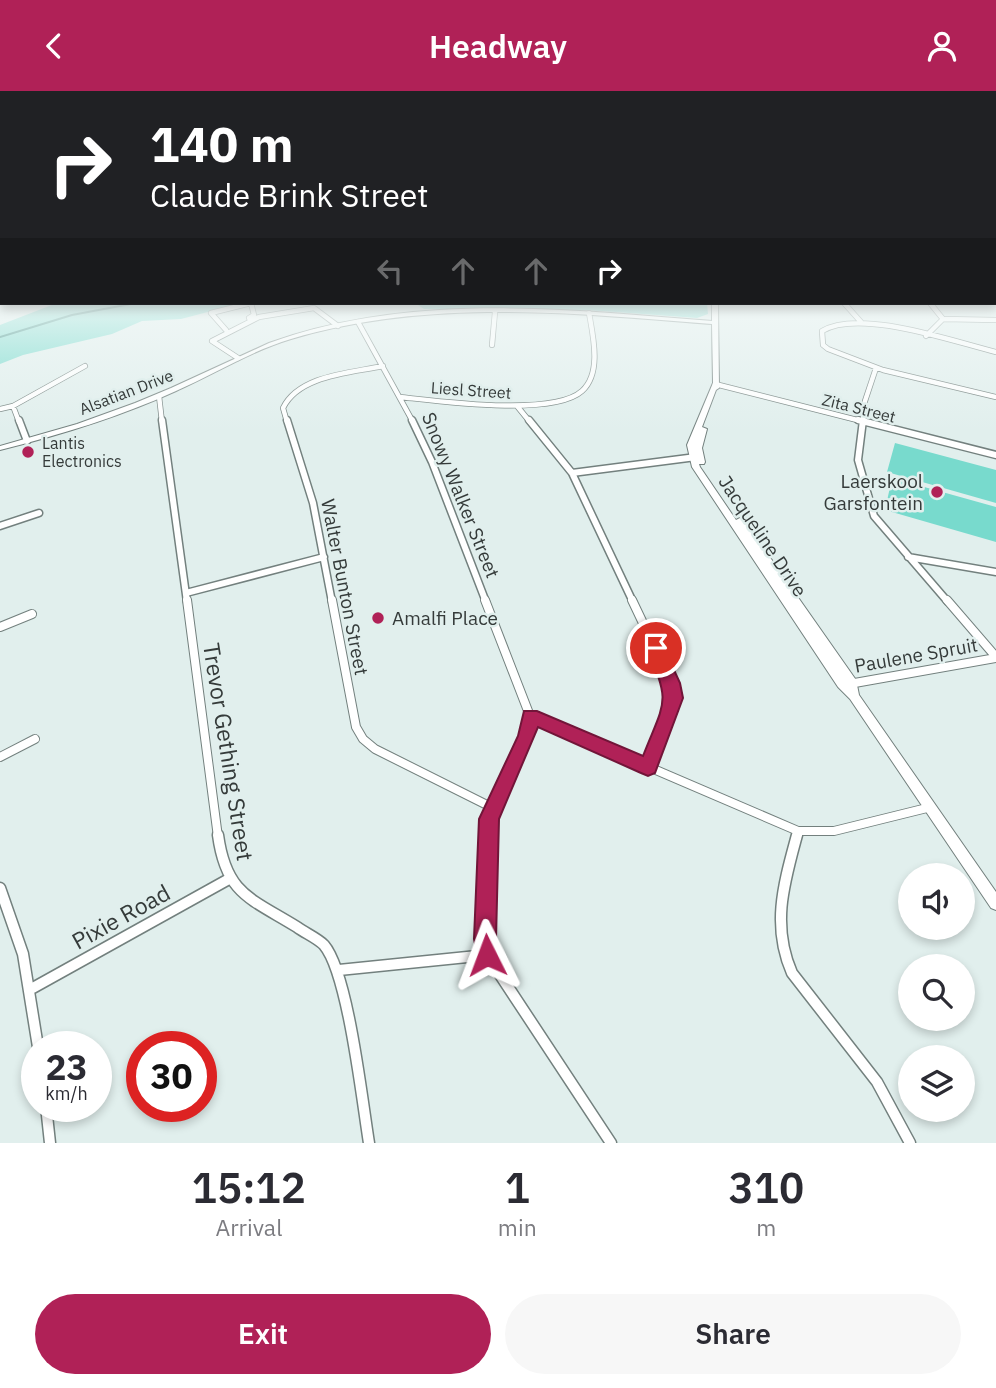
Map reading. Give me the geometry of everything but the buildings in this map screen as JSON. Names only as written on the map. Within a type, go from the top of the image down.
[{"type":"street","points":[[213,341],[215,335],[219,333]]},
{"type":"street","points":[[213,341],[228,333]]},
{"type":"street","name":"Alsatian Drive","points":[[0,448],[159,397],[238,358],[309,333]]},
{"type":"street","name":"Snowy Walker Street","points":[[364,333],[432,462],[530,716]]},
{"type":"street","points":[[492,345],[493,333]]},
{"type":"street","name":"Liesl Street","points":[[400,397],[517,406],[570,397],[582,390],[596,354],[592,333]]},
{"type":"street","points":[[572,474],[695,457],[715,384],[716,333]]},
{"type":"street","points":[[822,333],[823,345],[832,351],[876,368],[996,397]]},
{"type":"street","points":[[913,333],[996,352]]},
{"type":"street","points":[[926,336],[929,333]]},
{"type":"street","points":[[213,341],[238,358]]},
{"type":"street","points":[[0,408],[13,406],[85,366]]},
{"type":"street","name":"Walter Bunton Street","points":[[383,366],[310,384],[291,393],[283,404],[309,487],[359,733],[375,750],[494,808]]},
{"type":"street","points":[[876,368],[862,421],[858,460],[874,516],[996,657]]},
{"type":"street","name":"Zita Street","points":[[715,384],[996,455]]},
{"type":"street","name":"Trevor Gething Street","points":[[159,397],[222,863],[229,879],[243,893],[323,944],[339,970],[369,1143]]},
{"type":"street","points":[[13,406],[27,441]]},
{"type":"street","points":[[517,406],[572,474],[673,687],[673,705],[648,767]]},
{"type":"street","name":"Jacqueline Drive","points":[[695,457],[996,903]]},
{"type":"street","points":[[0,526],[38,513]]},
{"type":"street","points":[[186,593],[324,557]]},
{"type":"street","points":[[908,557],[946,561],[996,572]]},
{"type":"street","points":[[0,627],[32,614]]},
{"type":"street","name":"Paulene Spruit","points":[[850,688],[996,657]]},
{"type":"street","points":[[611,1143],[487,955],[488,836],[494,808],[527,736],[530,716],[798,831],[834,831],[931,807]]},
{"type":"street","points":[[0,757],[35,739]]},
{"type":"street","points":[[798,831],[778,919],[778,937],[783,956],[792,973],[877,1082],[910,1143]]},
{"type":"street","name":"Pixie Road","points":[[31,989],[229,879]]},
{"type":"street","points":[[0,888],[18,937],[31,989],[36,1031]]},
{"type":"street","points":[[339,970],[487,955]]},
{"type":"street","points":[[48,1122],[50,1143]]},
{"type":"green space","points":[[0,333],[114,333],[23,355],[0,364]]},
{"type":"green space","points":[[895,443],[996,470],[996,503],[887,472]]},
{"type":"green space","points":[[892,478],[996,507],[996,542],[885,510]]},
{"type":"waterway","points":[[0,337],[13,333]]},
{"type":"place","name":"Lantis Electronics","points":[[28,452]]},
{"type":"place","name":"Laerskool Garsfontein","points":[[937,492]]},
{"type":"place","name":"Amalfi Place","points":[[378,618]]},
{"type":"route","points":[[487,955],[485,939],[489,819],[527,736],[530,716],[648,767],[671,712],[674,698],[671,683],[656,648]]}]
